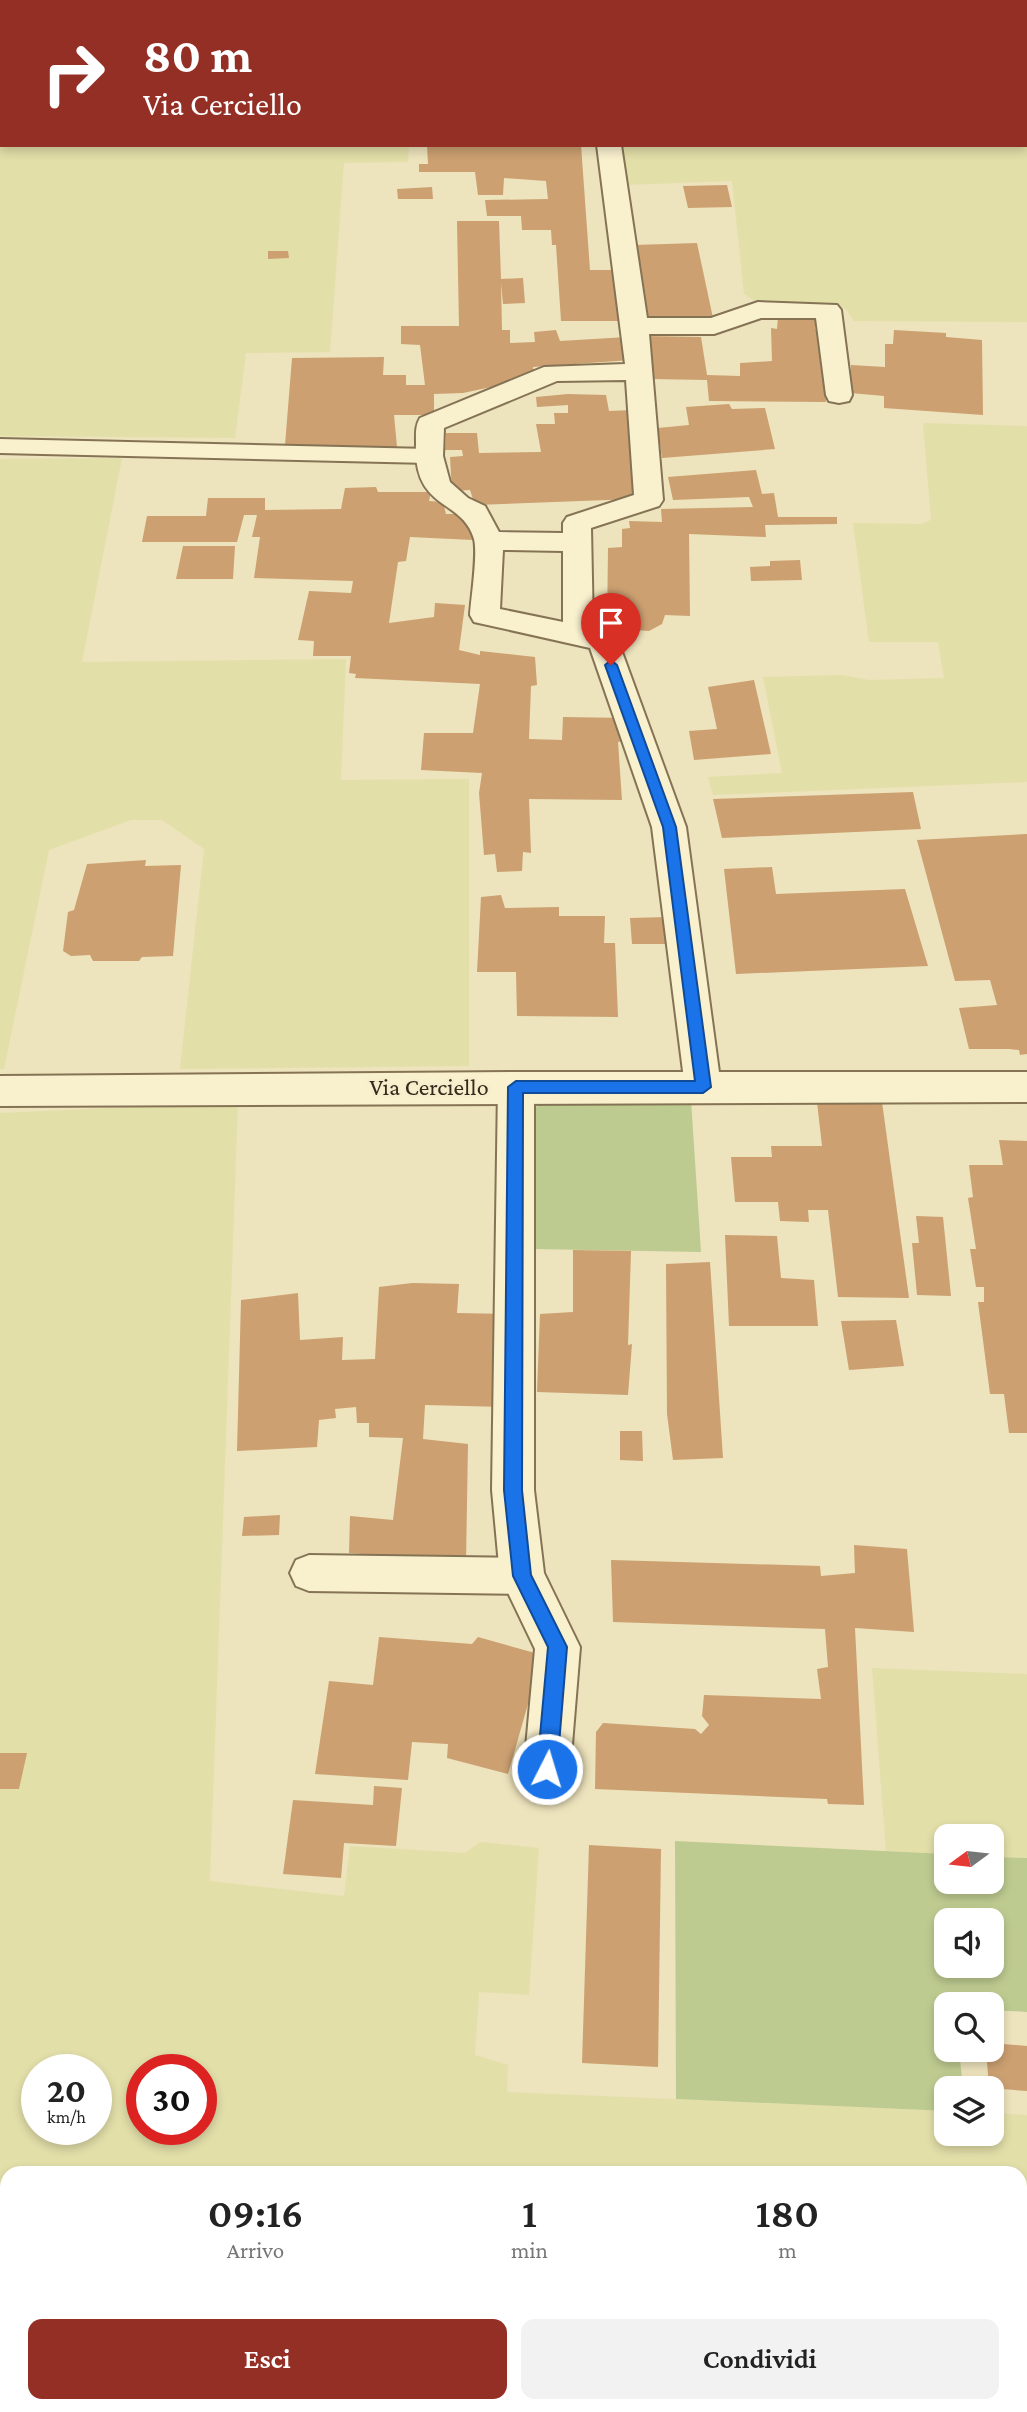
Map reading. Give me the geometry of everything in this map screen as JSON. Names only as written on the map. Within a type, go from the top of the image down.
[{"type":"street","points":[[578,635],[577,523],[649,500],[635,326],[609,147]]},
{"type":"street","points":[[635,326],[714,326],[758,310],[828,310],[839,395]]},
{"type":"street","points":[[638,372],[553,373],[524,384],[430,424],[429,456],[437,486],[449,495],[457,506],[475,512],[489,541],[485,615],[603,641],[669,827],[703,1087]]},
{"type":"street","points":[[489,541],[577,542]]},
{"type":"street","points":[[516,1087],[513,1490],[522,1576],[558,1647],[547,1769]]},
{"type":"street","name":"Via Cerciello","points":[[0,1091],[1027,1087]]},
{"type":"lane","points":[[0,446],[429,456]]},
{"type":"lane","points":[[309,1573],[522,1576]]},
{"type":"shaded area","points":[[0,147],[409,147],[408,162],[344,163],[330,352],[246,353],[235,438],[0,436]]},
{"type":"shaded area","points":[[618,147],[1027,147],[1027,322],[854,321],[846,309],[835,305],[759,304],[744,294],[732,181],[624,185]]},
{"type":"shaded area","points":[[923,423],[1027,426],[1027,782],[713,795],[708,777],[782,773],[763,677],[842,675],[869,680],[944,678],[938,642],[869,642],[853,523],[922,524],[931,520]]},
{"type":"shaded area","points":[[122,458],[82,662],[346,659],[341,780],[469,779],[469,1066],[180,1069],[204,849],[162,820],[131,820],[49,850],[4,1069],[0,1069],[0,459]]},
{"type":"shaded area","points":[[238,1102],[210,1881],[344,1896],[350,1846],[465,1853],[480,1842],[539,1848],[529,1995],[479,1992],[475,2055],[508,2065],[507,2092],[934,2110],[934,2146],[1004,2146],[1004,2114],[1027,2115],[1027,2166],[0,2166],[0,1113]]},
{"type":"shaded area","points":[[872,1668],[1027,1674],[1027,1858],[1004,1857],[1004,1824],[934,1824],[934,1853],[886,1851]]},
{"type":"green space","points":[[542,1100],[691,1100],[701,1252],[533,1249],[531,1113]]},
{"type":"green space","points":[[675,1841],[934,1853],[934,1894],[1004,1894],[1004,1857],[1027,1858],[1027,2012],[1004,2011],[1004,1992],[934,1992],[934,2062],[960,2062],[962,2076],[934,2076],[934,2110],[676,2099]]},
{"type":"building","points":[[427,147],[581,147],[590,270],[618,270],[628,321],[561,321],[556,245],[552,245],[551,230],[522,230],[521,216],[487,216],[485,200],[548,199],[546,181],[504,178],[503,195],[478,195],[475,172],[419,172],[419,164],[428,164]]},
{"type":"building","points":[[727,185],[732,207],[688,208],[683,186]]},
{"type":"building","points":[[432,187],[433,199],[398,199],[397,189]]},
{"type":"building","points":[[457,221],[499,221],[501,279],[523,278],[525,303],[503,304],[501,283],[502,330],[510,330],[510,343],[535,342],[534,332],[556,330],[560,341],[627,337],[631,360],[533,367],[534,378],[463,393],[434,394],[434,415],[394,415],[397,447],[392,449],[292,448],[285,445],[292,358],[384,357],[383,375],[406,375],[406,385],[425,385],[420,345],[401,344],[401,326],[459,326]]},
{"type":"building","points":[[697,243],[713,318],[646,319],[634,245]]},
{"type":"building","points":[[268,251],[288,251],[289,258],[268,259]]},
{"type":"building","points":[[778,317],[815,319],[815,329],[822,329],[826,402],[709,401],[707,380],[651,379],[644,336],[701,337],[707,375],[740,376],[740,363],[772,361],[771,328],[777,329]]},
{"type":"building","points":[[894,330],[946,333],[946,337],[982,340],[983,415],[884,408],[884,396],[850,393],[851,365],[885,367],[885,344],[893,344]]},
{"type":"building","points":[[606,395],[609,411],[633,410],[642,458],[630,459],[634,499],[475,505],[470,490],[452,491],[450,457],[463,456],[462,450],[445,450],[446,433],[477,433],[479,453],[541,452],[536,424],[555,424],[554,413],[568,413],[568,405],[537,407],[536,397]]},
{"type":"building","points":[[729,404],[732,409],[765,408],[775,449],[662,458],[658,428],[689,425],[686,407]]},
{"type":"building","points":[[756,470],[762,494],[774,493],[778,517],[837,517],[837,524],[765,525],[766,537],[689,534],[690,616],[665,615],[662,624],[649,631],[607,628],[608,548],[622,547],[622,529],[630,528],[629,521],[662,522],[661,509],[753,507],[749,497],[673,500],[668,477]]},
{"type":"building","points":[[376,487],[378,492],[431,492],[429,501],[443,502],[446,514],[462,514],[463,522],[472,522],[473,540],[410,537],[406,561],[398,562],[389,623],[434,617],[435,603],[465,605],[459,650],[480,655],[480,651],[535,657],[537,685],[531,686],[529,739],[562,740],[563,717],[627,718],[633,739],[618,742],[622,800],[529,799],[531,853],[523,852],[522,871],[497,872],[495,854],[484,855],[479,793],[482,773],[421,770],[424,733],[473,733],[480,684],[355,678],[356,674],[349,673],[351,656],[313,656],[314,641],[298,640],[309,591],[351,593],[353,581],[254,578],[260,537],[252,537],[257,515],[244,515],[237,542],[142,542],[147,516],[206,516],[208,498],[265,498],[265,510],[341,509],[345,488]]},
{"type":"building","points":[[183,546],[235,546],[233,579],[176,579]]},
{"type":"building","points":[[800,560],[802,580],[751,581],[750,567],[770,566],[770,561]]},
{"type":"building","points":[[754,680],[771,754],[694,760],[689,731],[717,729],[708,687]]},
{"type":"building","points":[[913,792],[921,829],[722,838],[713,799]]},
{"type":"building","points":[[1027,834],[1027,1054],[1020,1055],[1019,1050],[1009,1049],[969,1049],[959,1008],[997,1005],[990,980],[955,981],[917,840]]},
{"type":"building","points":[[146,860],[145,866],[181,865],[173,956],[142,957],[139,961],[93,961],[90,955],[71,956],[63,951],[68,912],[74,910],[87,864]]},
{"type":"building","points":[[772,867],[776,894],[905,889],[928,966],[736,974],[724,869]]},
{"type":"building","points":[[501,895],[505,908],[559,907],[559,916],[605,916],[604,943],[615,943],[618,1017],[517,1016],[516,972],[477,972],[481,897]]},
{"type":"building","points":[[668,917],[673,944],[632,944],[630,918]]},
{"type":"building","points":[[817,1102],[882,1102],[909,1298],[838,1297],[828,1210],[808,1210],[809,1222],[780,1221],[778,1202],[735,1202],[731,1157],[772,1157],[771,1146],[822,1146]]},
{"type":"building","points":[[999,1140],[1027,1141],[1027,1433],[1009,1433],[1004,1394],[990,1394],[978,1302],[984,1302],[984,1287],[976,1287],[970,1249],[976,1249],[968,1198],[973,1197],[969,1165],[1003,1165]]},
{"type":"building","points":[[916,1216],[943,1217],[951,1296],[917,1295],[912,1243],[919,1243]]},
{"type":"building","points":[[725,1235],[777,1236],[781,1278],[814,1280],[818,1326],[729,1326]]},
{"type":"building","points":[[573,1250],[631,1251],[628,1345],[632,1344],[628,1395],[537,1392],[540,1314],[573,1312]]},
{"type":"building","points":[[710,1262],[723,1458],[673,1460],[667,1414],[666,1264]]},
{"type":"building","points":[[412,1283],[459,1284],[457,1313],[507,1314],[505,1407],[425,1405],[423,1439],[468,1444],[466,1562],[349,1553],[350,1516],[393,1520],[403,1438],[369,1437],[369,1423],[357,1423],[356,1407],[335,1409],[336,1418],[319,1420],[317,1447],[237,1451],[241,1300],[298,1293],[300,1340],[343,1337],[342,1360],[375,1359],[379,1287]]},
{"type":"building","points":[[896,1320],[904,1366],[849,1370],[841,1321]]},
{"type":"building","points":[[620,1431],[642,1431],[643,1461],[620,1460]]},
{"type":"building","points":[[280,1515],[279,1535],[242,1536],[244,1517]]},
{"type":"building","points":[[854,1545],[907,1549],[914,1632],[855,1628],[864,1805],[828,1804],[827,1799],[595,1789],[596,1732],[603,1723],[695,1729],[701,1734],[709,1725],[702,1716],[704,1695],[821,1699],[817,1669],[828,1667],[825,1629],[613,1622],[611,1560],[820,1566],[821,1576],[855,1573]]},
{"type":"building","points":[[379,1637],[472,1644],[478,1637],[542,1655],[508,1774],[447,1758],[448,1744],[412,1742],[408,1780],[315,1774],[329,1681],[373,1685]]},
{"type":"building","points":[[0,1753],[27,1753],[19,1789],[0,1789]]},
{"type":"building","points":[[374,1786],[402,1788],[396,1846],[344,1843],[341,1878],[283,1874],[293,1800],[373,1805]]},
{"type":"building","points":[[589,1845],[661,1849],[658,2067],[582,2063]]},
{"type":"building","points":[[1004,2044],[1027,2046],[1027,2091],[1004,2089],[1004,2076],[988,2076],[987,2062],[1004,2062]]},
{"type":"route","points":[[547,1769],[558,1647],[522,1576],[513,1490],[516,1087],[703,1087],[669,827],[611,665]]}]
